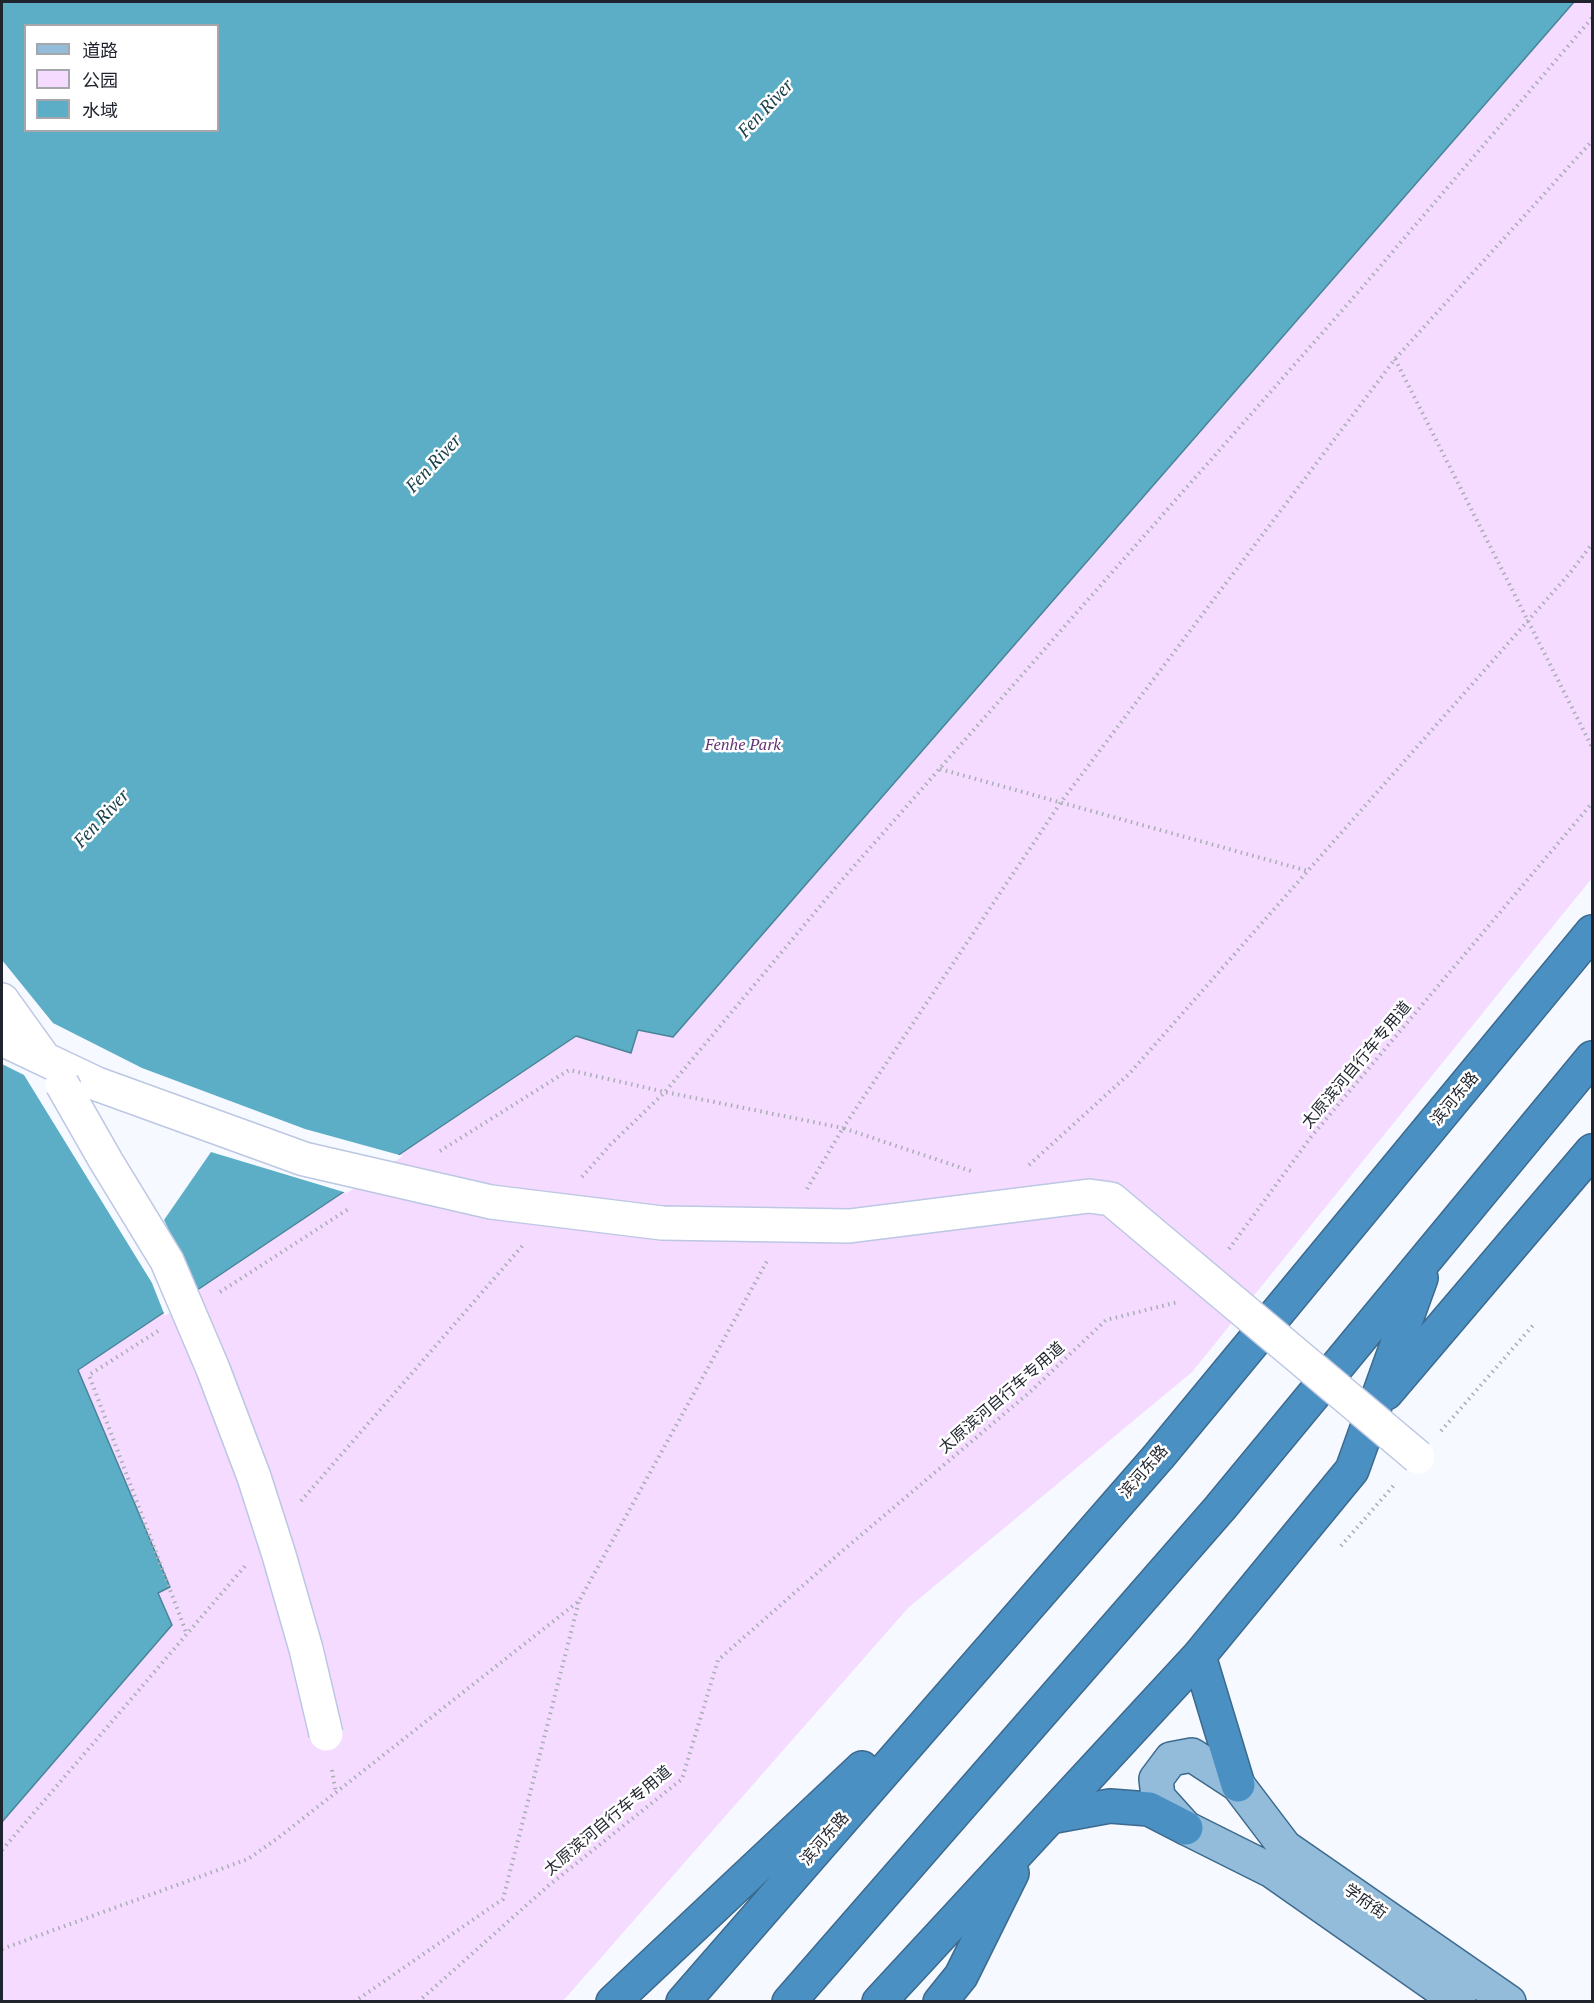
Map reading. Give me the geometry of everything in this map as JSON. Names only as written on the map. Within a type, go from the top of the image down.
[{"type":"highway","name":"滨河东路","points":[[683,2001],[1159,1456],[1593,932]]},
{"type":"highway","points":[[789,2001],[1220,1508],[1593,1058]]},
{"type":"highway","points":[[1375,1406],[1593,1151]]},
{"type":"highway","points":[[879,2001],[1199,1656],[1352,1470],[1430,1255]]},
{"type":"highway","points":[[613,2001],[999,1639]]},
{"type":"highway","points":[[1199,1656],[1239,1785]]},
{"type":"highway","points":[[1050,1817],[1110,1806],[1149,1809],[1186,1828]]},
{"type":"highway","points":[[940,2001],[961,1976],[1028,1841]]},
{"type":"main road","points":[[1239,1785],[1192,1755],[1172,1759],[1156,1779],[1158,1797],[1186,1828],[1272,1871],[1459,2001]]},
{"type":"main road","name":"学府街","points":[[1239,1785],[1286,1847],[1509,2001]]},
{"type":"street","points":[[2,1000],[62,1084],[167,1261],[254,1477],[306,1648],[326,1734]]},
{"type":"street","points":[[2,1038],[97,1084],[304,1159],[491,1202],[662,1223],[849,1227],[1089,1196],[1111,1199],[1418,1457]]},
{"type":"path","points":[[579,1180],[610,1144],[665,1092],[841,881],[1360,290],[1593,18]]},
{"type":"path","points":[[805,1193],[843,1128],[1061,802],[1395,359],[1593,141]]},
{"type":"path","points":[[1395,359],[1593,747]]},
{"type":"path","points":[[1026,1168],[1129,1074],[1528,621],[1593,544]]},
{"type":"path","points":[[940,769],[1308,870]]},
{"type":"path","name":"太原滨河自行车专用道","points":[[1227,1251],[1311,1137],[1593,803]]},
{"type":"path","points":[[438,1152],[569,1070],[843,1128],[975,1173]]},
{"type":"path","points":[[219,1292],[358,1203]]},
{"type":"path","points":[[298,1503],[525,1243]]},
{"type":"path","points":[[354,2001],[503,1899],[579,1601],[770,1256]]},
{"type":"path","name":"太原滨河自行车专用道","points":[[418,2001],[549,1886],[682,1779],[718,1660],[1030,1392],[1106,1320],[1181,1302]]},
{"type":"path","points":[[159,1330],[89,1375],[186,1632]]},
{"type":"path","points":[[2,1850],[252,1557]]},
{"type":"path","points":[[2,1949],[248,1858],[278,1838],[579,1601]]},
{"type":"green space","name":"Fenhe Park","points":[[2,2],[1592,2],[1592,878],[1192,1372],[908,1608],[563,2001],[2,2002]]},
{"type":"water","name":"Fen River","points":[[2,2],[1574,2],[673,1037],[638,1030],[631,1053],[576,1036],[78,1370],[170,1587],[158,1593],[172,1625],[2,1822]]},
{"type":"pier","points":[[2,960],[53,1023],[142,1068],[305,1129],[403,1156],[347,1193],[211,1152],[164,1220],[199,1293],[165,1316],[152,1283],[24,1075],[2,1064]]}]
